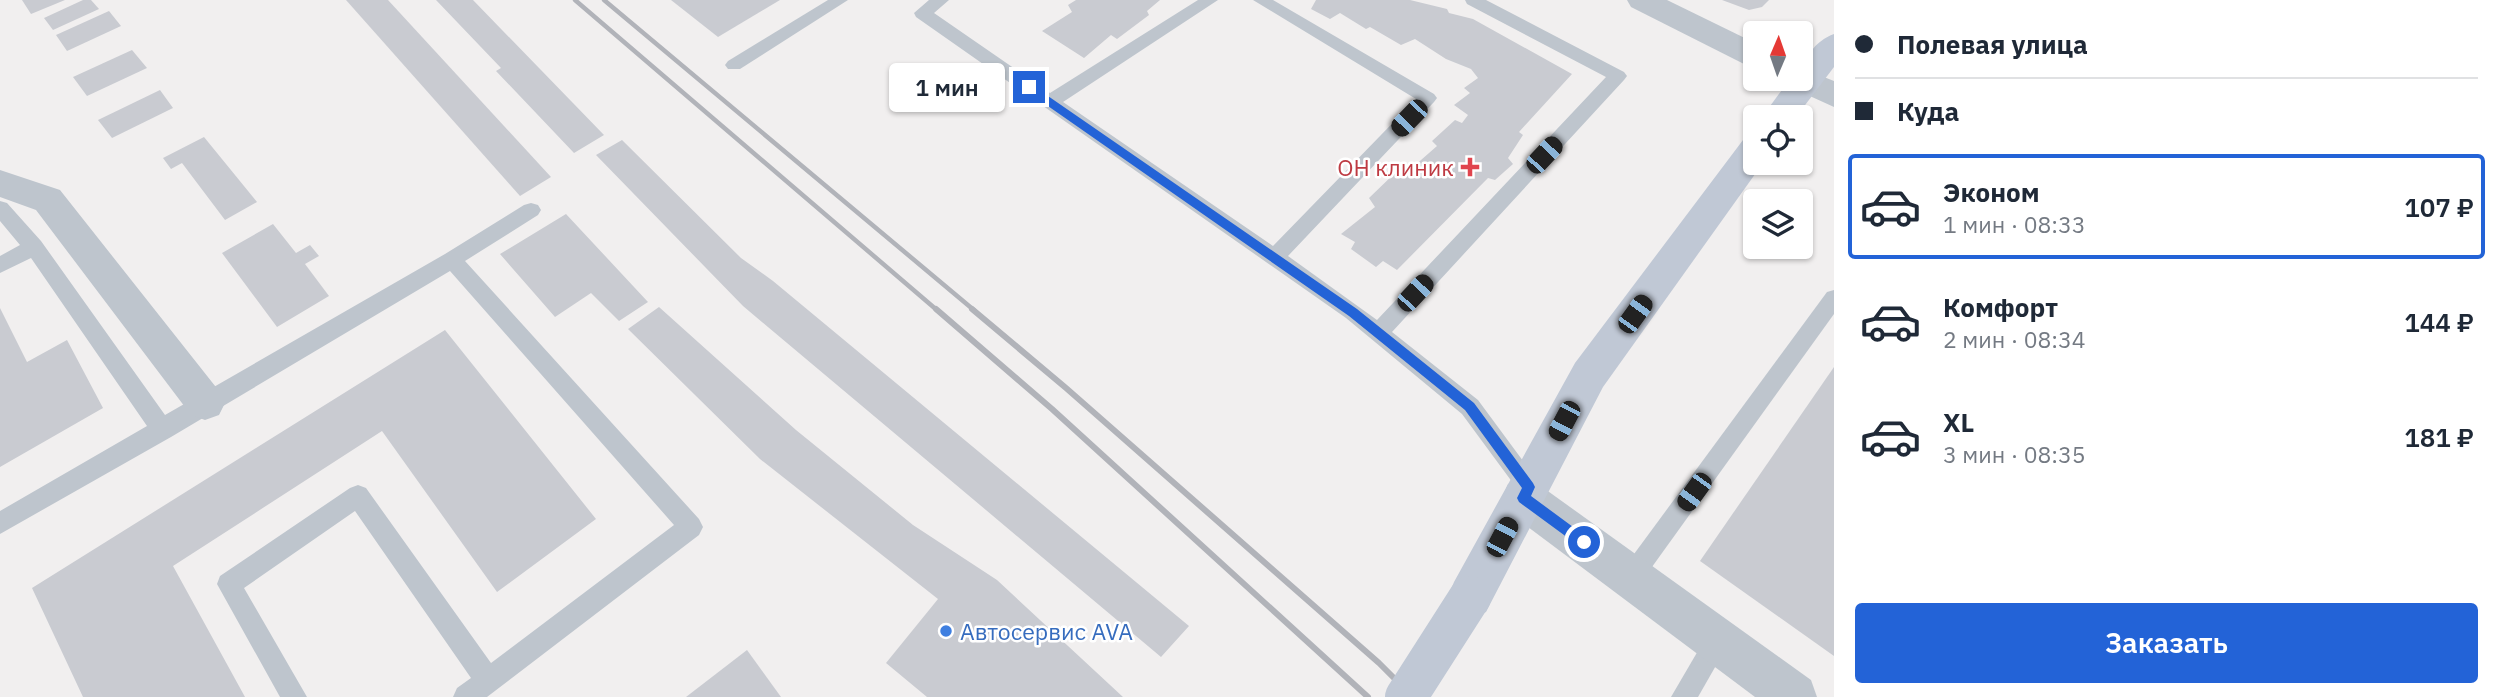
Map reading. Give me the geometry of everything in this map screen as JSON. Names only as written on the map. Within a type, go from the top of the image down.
[{"type":"street","points":[[1642,0],[1743,50]]},
{"type":"street","points":[[1813,69],[1834,45]]},
{"type":"street","points":[[1813,85],[1834,95]]},
{"type":"street","points":[[1406,697],[1470,597],[1589,375],[1743,165]]},
{"type":"street","points":[[0,183],[48,200],[205,403]]},
{"type":"street","points":[[1526,493],[1631,578],[1794,697]]},
{"type":"lane","points":[[734,65],[840,0]]},
{"type":"lane","points":[[941,0],[922,13],[1274,258],[1378,333],[1470,407],[1526,493]]},
{"type":"lane","points":[[1050,102],[1210,0]]},
{"type":"lane","points":[[1261,0],[1428,98],[1274,258]]},
{"type":"lane","points":[[1378,333],[1618,76],[1473,0]]},
{"type":"lane","points":[[0,208],[34,247],[163,430]]},
{"type":"lane","points":[[0,523],[452,260],[531,210]]},
{"type":"lane","points":[[0,265],[34,247]]},
{"type":"lane","points":[[452,260],[691,527],[466,697]]},
{"type":"lane","points":[[1631,578],[1834,298]]},
{"type":"lane","points":[[294,697],[229,584],[358,496],[487,680]]},
{"type":"lane","points":[[1684,697],[1718,641]]},
{"type":"building","points":[[22,0],[65,0],[31,14]]},
{"type":"building","points":[[83,0],[91,0],[99,9],[53,30],[44,18]]},
{"type":"building","points":[[346,0],[388,0],[551,177],[520,196]]},
{"type":"building","points":[[436,0],[473,0],[604,135],[574,153],[496,71],[501,68]]},
{"type":"building","points":[[671,0],[780,0],[718,37]]},
{"type":"building","points":[[1076,0],[1160,0],[1147,11],[1149,15],[1117,39],[1111,35],[1084,58],[1042,31],[1072,12],[1068,5]]},
{"type":"building","points":[[1316,0],[1410,0],[1447,9],[1449,13],[1473,19],[1572,74],[1519,132],[1523,135],[1508,158],[1513,164],[1495,180],[1488,178],[1397,270],[1383,261],[1376,267],[1351,249],[1355,242],[1341,234],[1375,207],[1369,198],[1398,170],[1405,174],[1437,146],[1432,141],[1455,120],[1462,123],[1468,115],[1454,105],[1470,93],[1464,88],[1478,78],[1471,69],[1446,59],[1415,39],[1401,45],[1340,13],[1330,19],[1311,9]]},
{"type":"building","points":[[1722,0],[1769,0],[1762,7],[1749,10]]},
{"type":"building","points":[[109,11],[121,26],[67,51],[56,35]]},
{"type":"building","points":[[132,50],[147,68],[87,96],[73,77]]},
{"type":"building","points":[[160,90],[173,108],[112,138],[98,120]]},
{"type":"building","points":[[204,137],[257,202],[225,220],[182,163],[171,169],[163,158]]},
{"type":"building","points":[[622,140],[741,258],[773,281],[1189,626],[1161,657],[743,306],[596,155]]},
{"type":"building","points":[[566,214],[648,302],[619,321],[591,293],[555,317],[500,254]]},
{"type":"building","points":[[273,224],[296,253],[310,245],[319,256],[305,264],[329,296],[277,327],[222,253]]},
{"type":"building","points":[[659,307],[796,430],[913,525],[997,580],[1123,697],[927,697],[886,663],[938,599],[760,459],[628,329]]},
{"type":"building","points":[[0,308],[27,362],[67,340],[103,408],[0,467]]},
{"type":"building","points":[[445,330],[596,519],[497,592],[382,431],[173,566],[245,697],[83,697],[32,588]]},
{"type":"building","points":[[1834,367],[1834,656],[1700,561]]},
{"type":"building","points":[[747,650],[781,697],[686,697]]},
{"type":"railway","points":[[575,0],[938,311]]},
{"type":"railway","points":[[604,0],[975,311]]},
{"type":"railway","points":[[936,309],[1052,409],[1368,697]]},
{"type":"railway","points":[[972,309],[1379,663],[1413,697]]},
{"type":"place","name":"ОН клиник","points":[[1470,167]]},
{"type":"place","name":"Автосервис AVA","points":[[946,631]]},
{"type":"route","points":[[1029,87],[1353,312],[1470,407],[1529,487],[1524,498],[1584,542]]}]
